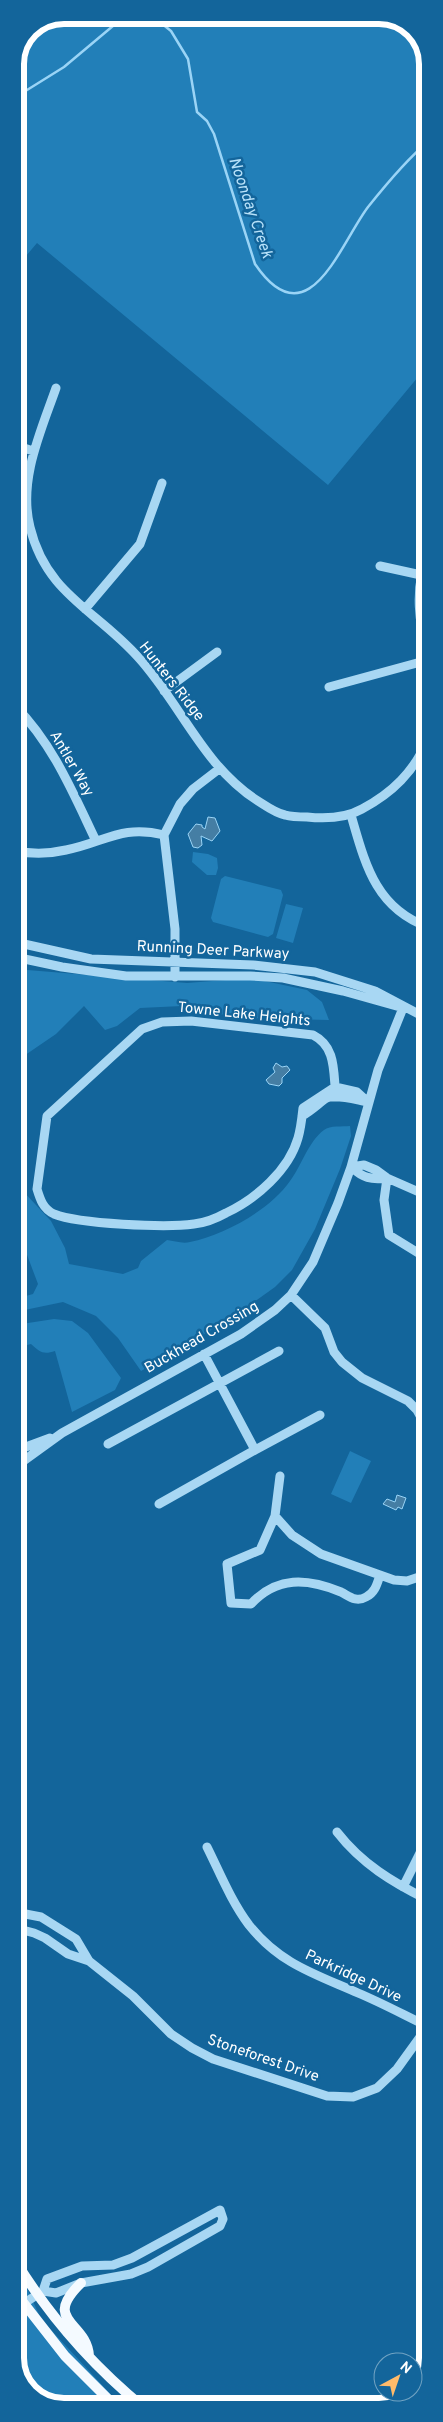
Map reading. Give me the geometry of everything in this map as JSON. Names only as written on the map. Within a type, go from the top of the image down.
[{"type":"main road","points":[[24,2272],[89,2357],[133,2398]]},
{"type":"main road","points":[[81,2283],[66,2301],[64,2312],[68,2320],[86,2341],[89,2357]]},
{"type":"main road","points":[[24,2311],[107,2398]]},
{"type":"street","name":"Hunters Ridge","points":[[56,388],[33,451],[26,506],[29,526],[38,552],[57,584],[138,657],[218,769],[246,794],[284,815],[320,818],[351,815],[398,785],[419,757]]},
{"type":"street","points":[[24,448],[33,451]]},
{"type":"street","points":[[85,609],[140,544],[152,518],[162,483]]},
{"type":"street","points":[[380,566],[419,574]]},
{"type":"street","points":[[164,691],[217,652]]},
{"type":"street","points":[[329,686],[419,661]]},
{"type":"street","name":"Antler Way","points":[[24,717],[48,746],[70,784],[96,841]]},
{"type":"street","points":[[175,977],[175,929],[164,835],[180,804],[193,789],[218,769]]},
{"type":"street","points":[[351,815],[374,884],[392,906],[419,923]]},
{"type":"street","points":[[24,852],[48,853],[67,850],[120,832],[139,831],[164,835]]},
{"type":"street","name":"Running Deer Parkway","points":[[24,944],[91,959],[273,966],[315,972],[375,991],[389,997],[403,1008]]},
{"type":"street","name":"Running Deer Parkway","points":[[24,958],[96,973],[126,976],[250,976],[283,978],[336,989],[403,1008],[419,1015]]},
{"type":"street","name":"Buckhead Crossing","points":[[24,1460],[62,1433],[252,1327],[291,1295],[319,1250],[351,1167],[382,1057],[403,1008]]},
{"type":"street","name":"Towne Lake Heights","points":[[335,1087],[303,1108],[298,1138],[288,1160],[272,1179],[251,1197],[226,1213],[196,1224],[164,1226],[70,1218],[53,1213],[45,1208],[40,1200],[38,1189],[47,1116],[142,1029],[162,1022],[191,1021],[313,1035],[321,1039],[333,1057],[336,1097]]},
{"type":"street","points":[[335,1087],[358,1092],[368,1102]]},
{"type":"street","points":[[302,1116],[318,1107],[326,1098],[336,1097],[368,1102]]},
{"type":"street","points":[[351,1167],[364,1165],[376,1170],[386,1178],[419,1192]]},
{"type":"street","points":[[386,1178],[384,1200],[389,1235],[419,1253]]},
{"type":"street","points":[[291,1295],[325,1328],[334,1352],[342,1362],[362,1378],[408,1401],[419,1414]]},
{"type":"street","points":[[108,1444],[279,1351]]},
{"type":"street","points":[[204,1354],[255,1450]]},
{"type":"street","points":[[159,1504],[320,1415]]},
{"type":"street","name":"Buckhead Crossing","points":[[24,1448],[62,1433]]},
{"type":"street","points":[[280,1476],[275,1516],[260,1550],[227,1564],[231,1603],[251,1604],[260,1595],[280,1583],[293,1581],[341,1592],[352,1599],[364,1598],[375,1591],[380,1575]]},
{"type":"street","points":[[275,1516],[292,1535],[320,1554],[394,1580],[407,1581],[419,1577]]},
{"type":"street","points":[[337,1832],[366,1864],[419,1895]]},
{"type":"street","name":"Parkridge Drive","points":[[207,1847],[242,1914],[276,1952],[309,1973],[358,1993],[419,2022]]},
{"type":"street","points":[[403,1887],[419,1855]]},
{"type":"street","name":"Stoneforest Drive","points":[[24,1914],[41,1917],[76,1939],[89,1961]]},
{"type":"street","name":"Stoneforest Drive","points":[[24,1930],[45,1938],[68,1954],[89,1961],[133,1996],[171,2034],[192,2048],[213,2059],[327,2096],[353,2096],[377,2088],[397,2069],[419,2038]]},
{"type":"street","points":[[24,2304],[40,2293],[47,2279],[82,2266],[113,2265],[132,2258],[220,2210],[223,2220],[220,2226],[148,2267],[131,2274],[81,2283],[56,2293],[40,2293]]},
{"type":"shaded area","points":[[63,24],[382,24],[399,29],[414,44],[419,58],[419,376],[328,485],[37,243],[24,258],[24,63],[30,41],[41,30]]},
{"type":"shaded area","points":[[208,817],[215,818],[220,831],[212,841],[201,836],[202,845],[198,848],[193,847],[188,834],[196,824],[202,825],[205,829]]},
{"type":"shaded area","points":[[193,852],[208,854],[217,858],[218,868],[216,875],[207,875],[192,862]]},
{"type":"shaded area","points":[[225,876],[281,890],[283,895],[273,934],[268,937],[213,922],[211,918],[221,879]]},
{"type":"shaded area","points":[[286,904],[303,908],[293,943],[276,938]]},
{"type":"shaded area","points":[[24,970],[187,983],[251,978],[307,990],[322,1002],[329,1020],[239,1018],[182,1006],[140,1008],[117,1026],[105,1030],[84,1006],[56,1034],[24,1056]]},
{"type":"shaded area","points":[[276,1063],[282,1067],[287,1066],[290,1070],[282,1078],[282,1083],[279,1086],[269,1084],[266,1080],[275,1072],[273,1068]]},
{"type":"shaded area","points":[[350,1126],[351,1136],[340,1169],[315,1229],[292,1270],[275,1287],[227,1321],[141,1371],[118,1338],[96,1316],[63,1302],[24,1310],[24,1296],[33,1294],[38,1284],[24,1247],[24,1192],[51,1221],[65,1248],[69,1264],[123,1274],[138,1268],[141,1261],[167,1240],[184,1243],[203,1239],[245,1220],[259,1211],[271,1202],[290,1181],[318,1135],[327,1128]]},
{"type":"shaded area","points":[[54,1319],[72,1321],[88,1333],[121,1378],[115,1390],[72,1412],[55,1351],[47,1353],[42,1352],[31,1344],[24,1346],[24,1324]]},
{"type":"shaded area","points":[[350,1451],[371,1461],[351,1503],[331,1494]]},
{"type":"shaded area","points":[[397,1495],[406,1498],[402,1509],[398,1507],[396,1510],[383,1504],[387,1499],[395,1502]]},
{"type":"shaded area","points":[[24,2282],[41,2319],[114,2398],[53,2397],[35,2387],[28,2376],[24,2364]]},
{"type":"waterway","name":"Noonday Creek","points":[[24,92],[64,67],[115,24]]},
{"type":"waterway","name":"Noonday Creek","points":[[162,24],[171,31],[188,59],[197,112],[207,121],[214,134],[255,264],[274,285],[291,293],[307,290],[321,279],[334,262],[368,207],[404,164],[419,150]]},
{"type":"waterway","name":"Noonday Creek","points":[[32,2382],[48,2395]]}]
